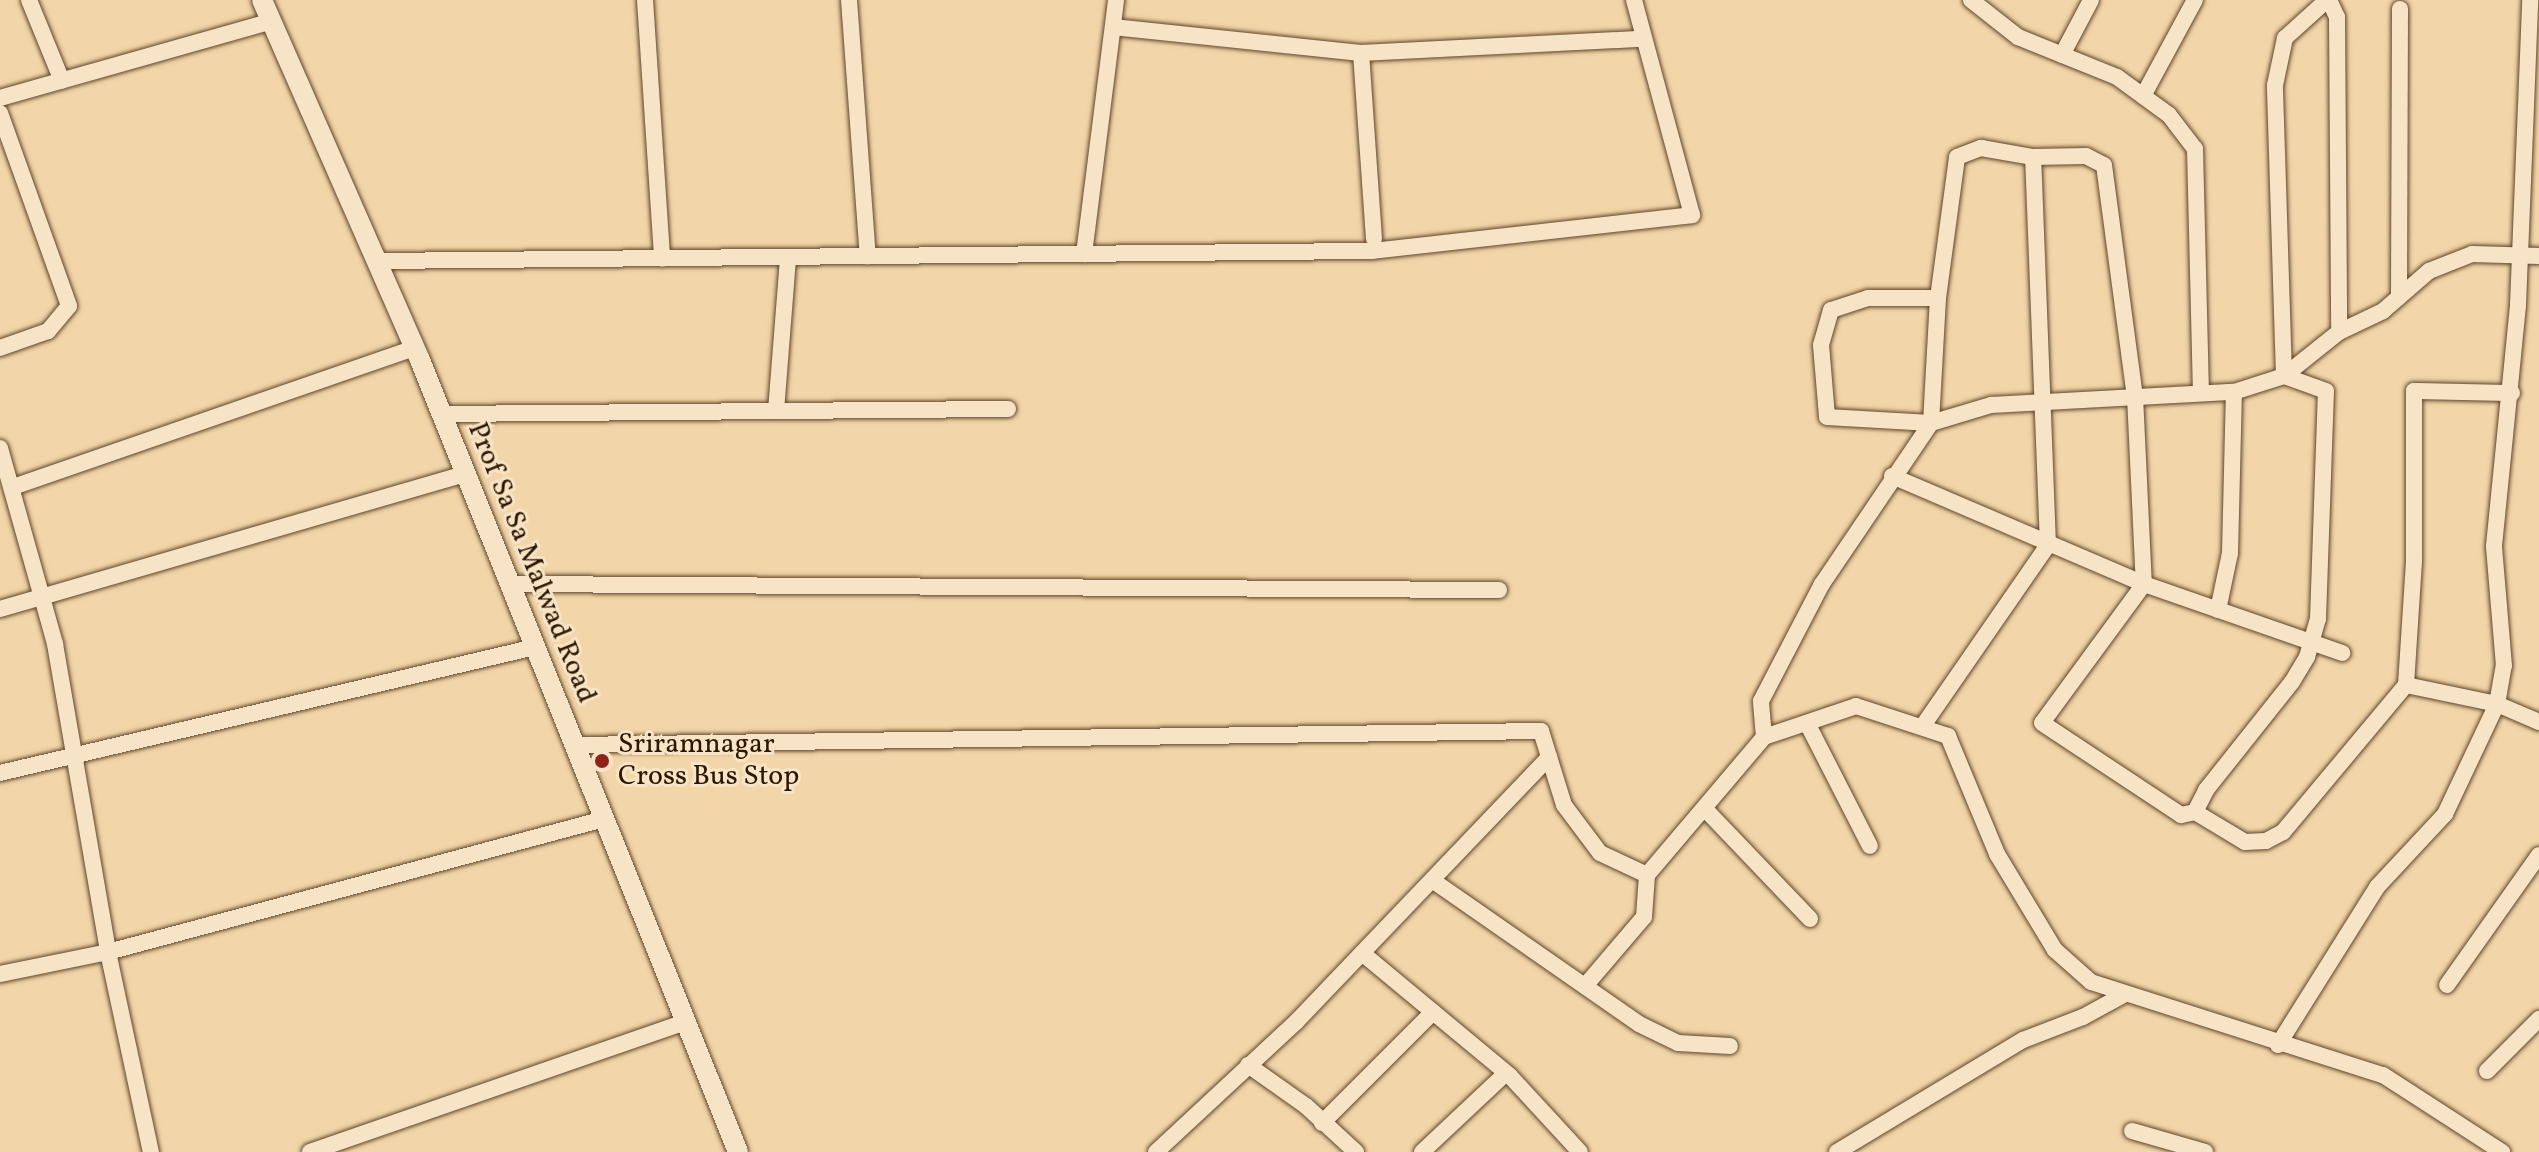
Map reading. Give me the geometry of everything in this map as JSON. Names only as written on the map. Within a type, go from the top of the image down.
[{"type":"street","points":[[29,0],[62,81]]},
{"type":"street","name":"Prof Sa Sa Malwad Road","points":[[262,0],[414,348],[738,1152]]},
{"type":"street","points":[[645,0],[662,258]]},
{"type":"street","points":[[849,0],[868,256]]},
{"type":"street","points":[[1084,254],[1116,0]]},
{"type":"street","points":[[376,261],[1372,251],[1692,215],[1642,39],[1634,0]]},
{"type":"street","points":[[1971,0],[2018,37],[2117,77],[2169,115],[2195,149],[2201,392]]},
{"type":"street","points":[[2062,55],[2091,0]]},
{"type":"street","points":[[2143,96],[2195,0]]},
{"type":"street","points":[[2284,376],[2275,85],[2285,38],[2328,0],[2337,17],[2339,332]]},
{"type":"street","points":[[2278,1045],[2377,887],[2445,814],[2497,704],[2504,666],[2494,546],[2512,393],[2530,0]]},
{"type":"street","points":[[2399,297],[2400,9]]},
{"type":"street","points":[[0,98],[272,21]]},
{"type":"street","points":[[1113,27],[1361,53],[1642,39]]},
{"type":"street","points":[[1361,53],[1374,239]]},
{"type":"street","points":[[0,113],[69,306],[48,331],[0,348]]},
{"type":"street","points":[[1764,737],[1761,701],[1822,584],[1892,476],[1931,423],[1938,298],[1957,157],[1981,148],[2033,157],[2086,156],[2104,165],[2135,396],[2144,584],[2042,723],[2181,815],[2195,812],[2245,842],[2266,841],[2283,832],[2406,685],[2414,560],[2414,391],[2512,393]]},
{"type":"street","points":[[1922,727],[2048,545],[2046,401],[2033,157]]},
{"type":"street","points":[[1938,298],[1868,298],[1831,310],[1821,345],[1827,417],[1931,423],[1991,405],[2234,392],[2284,376],[2339,332],[2383,311],[2429,271],[2472,254],[2539,256]]},
{"type":"street","points":[[776,411],[788,257]]},
{"type":"street","points":[[7,478],[414,348]]},
{"type":"street","points":[[2195,812],[2206,790],[2292,682],[2318,619],[2326,391],[2284,376]]},
{"type":"street","points":[[2218,610],[2230,553],[2234,392]]},
{"type":"street","points":[[441,414],[1008,409]]},
{"type":"street","points":[[0,448],[42,598],[75,757],[108,952],[151,1152]]},
{"type":"street","points":[[0,609],[465,474]]},
{"type":"street","points":[[1892,476],[2144,584],[2342,653]]},
{"type":"street","points":[[509,584],[1499,590]]},
{"type":"street","points":[[0,773],[535,647]]},
{"type":"street","points":[[2406,685],[2497,704],[2539,722]]},
{"type":"street","points":[[1585,986],[1644,917],[1647,875],[1764,737],[1856,706],[1948,736],[1997,854],[2055,950],[2091,982],[2278,1045],[2383,1075],[2502,1152]]},
{"type":"street","points":[[1807,723],[1870,846]]},
{"type":"street","points":[[574,745],[1541,731],[1564,805],[1600,853],[1647,875]]},
{"type":"street","points":[[1156,1152],[1362,953],[1549,757]]},
{"type":"street","points":[[1705,809],[1810,919]]},
{"type":"street","points":[[0,974],[108,952],[604,819]]},
{"type":"street","points":[[2447,985],[2539,855]]},
{"type":"street","points":[[1432,880],[1639,1024],[1678,1043],[1730,1046]]},
{"type":"street","points":[[1362,953],[1506,1073],[1580,1152]]},
{"type":"street","points":[[1837,1152],[2023,1040],[2083,1017],[2125,994]]},
{"type":"street","points":[[1322,1123],[1433,1012]]},
{"type":"street","points":[[2487,1071],[2539,1019]]},
{"type":"street","points":[[310,1152],[686,1022]]},
{"type":"street","points":[[1248,1065],[1356,1152]]},
{"type":"street","points":[[1422,1152],[1506,1073]]},
{"type":"street","points":[[2132,1131],[2205,1152]]},
{"type":"place","name":"Sriramnagar Cross Bus Stop","points":[[602,761]]}]
